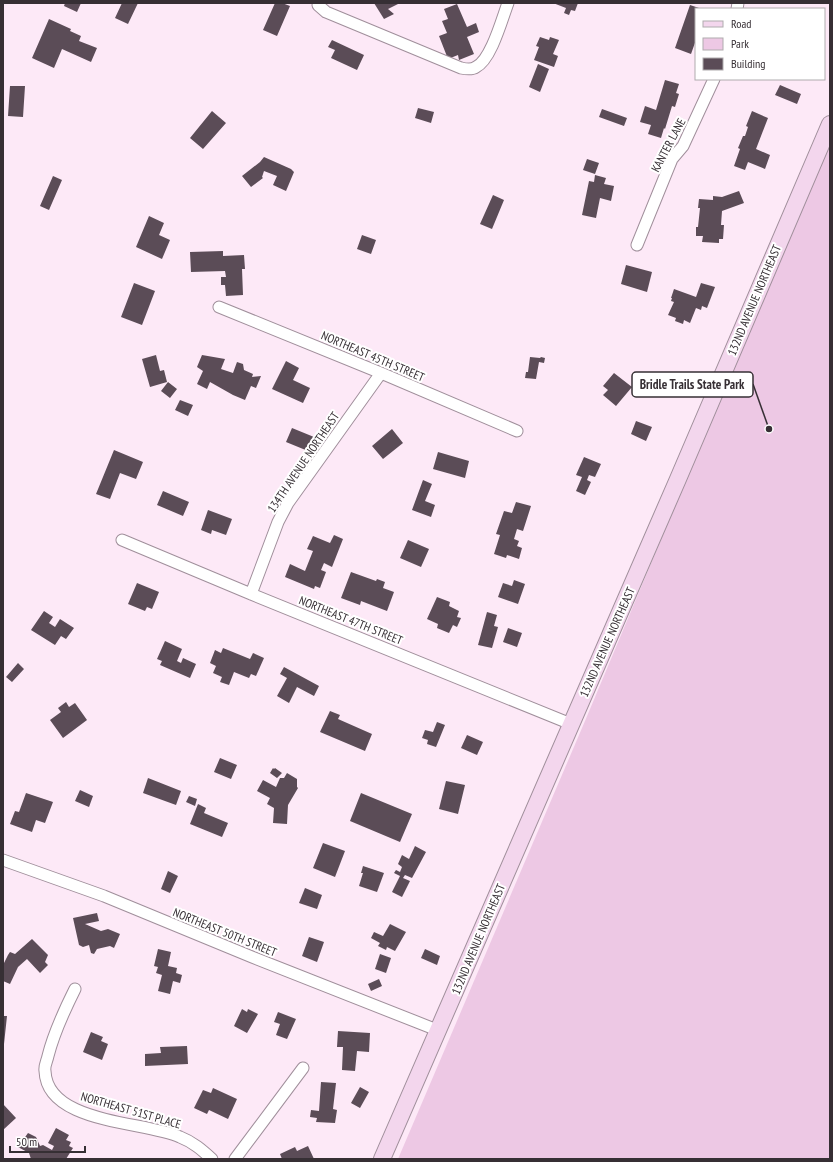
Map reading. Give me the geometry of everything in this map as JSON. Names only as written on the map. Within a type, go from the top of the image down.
[{"type":"street","points":[[318,5],[326,12],[461,68],[468,69],[476,67],[488,55],[508,3]]},
{"type":"street","name":"KANTER LANE","points":[[637,245],[672,159],[683,146],[714,80]]},
{"type":"street","name":"132ND AVENUE NORTHEAST","points":[[382,1159],[684,465],[830,124]]},
{"type":"street","name":"NORTHEAST 45TH STREET","points":[[219,307],[381,373],[516,431]]},
{"type":"street","name":"134TH AVENUE NORTHEAST","points":[[251,594],[278,522],[288,503],[381,373]]},
{"type":"street","name":"NORTHEAST 47TH STREET","points":[[122,540],[570,724]]},
{"type":"street","name":"NORTHEAST 50TH STREET","points":[[3,860],[104,896],[245,955],[437,1030]]},
{"type":"street","name":"NORTHEAST 51ST PLACE","points":[[75,989],[62,1014],[44,1069],[46,1082],[54,1095],[66,1105],[78,1110],[106,1119],[179,1136],[199,1147],[212,1159]]},
{"type":"street","points":[[234,1159],[303,1068]]},
{"type":"green space","points":[[830,136],[830,1159],[398,1159],[585,721]]},
{"type":"building","points":[[65,3],[81,3],[77,12],[64,6]]},
{"type":"building","points":[[122,3],[138,3],[128,24],[115,18]]},
{"type":"building","points":[[275,3],[282,3],[290,6],[277,36],[263,30]]},
{"type":"building","points":[[374,3],[400,3],[388,9],[394,14],[384,19]]},
{"type":"building","points":[[553,3],[578,3],[575,11],[571,10],[569,15],[564,13],[566,8]]},
{"type":"building","points":[[457,4],[467,27],[476,23],[479,32],[467,37],[474,54],[459,60],[458,55],[448,59],[439,36],[447,33],[442,21],[448,19],[444,9]]},
{"type":"building","points":[[690,5],[699,8],[695,8],[695,43],[691,54],[675,48]]},
{"type":"building","points":[[49,19],[71,29],[70,31],[81,36],[79,41],[97,48],[91,62],[62,49],[54,68],[32,58]]},
{"type":"building","points":[[540,37],[549,40],[550,37],[559,40],[553,54],[558,56],[554,67],[534,60],[539,47],[536,46]]},
{"type":"building","points":[[332,40],[364,55],[357,70],[331,58],[335,50],[328,47]]},
{"type":"building","points":[[538,64],[549,69],[540,92],[529,87]]},
{"type":"building","points":[[665,80],[679,84],[676,93],[679,94],[675,107],[672,106],[661,138],[648,134],[651,125],[640,122],[645,106],[656,110]]},
{"type":"building","points":[[780,85],[801,94],[797,104],[775,95]]},
{"type":"building","points":[[10,86],[25,86],[23,117],[8,116]]},
{"type":"building","points":[[418,108],[434,112],[431,123],[415,118]]},
{"type":"building","points":[[602,109],[627,118],[624,126],[599,117]]},
{"type":"building","points":[[212,111],[226,123],[203,149],[190,138]]},
{"type":"building","points":[[752,111],[768,118],[756,149],[770,155],[765,169],[748,162],[745,170],[734,166],[740,149],[738,148],[743,136],[745,136],[748,127],[746,126]]},
{"type":"building","points":[[264,157],[291,169],[294,172],[286,191],[273,185],[277,176],[264,171],[263,178],[251,187],[242,176]]},
{"type":"building","points":[[587,159],[599,163],[595,174],[583,170]]},
{"type":"building","points":[[595,175],[606,178],[604,184],[614,186],[611,201],[600,198],[596,218],[582,215],[589,181],[594,182]]},
{"type":"building","points":[[53,176],[62,180],[49,210],[40,206]]},
{"type":"building","points":[[739,191],[744,203],[722,211],[721,225],[724,225],[723,239],[719,239],[719,243],[702,242],[703,236],[696,236],[696,227],[698,227],[700,208],[698,208],[699,199],[713,200],[713,196],[722,197]]},
{"type":"building","points":[[493,195],[504,200],[492,229],[480,224]]},
{"type":"building","points":[[149,216],[164,223],[159,235],[170,240],[162,259],[136,247]]},
{"type":"building","points":[[362,235],[376,240],[371,254],[357,249]]},
{"type":"building","points":[[223,251],[223,256],[244,255],[245,269],[242,269],[243,295],[226,296],[225,285],[221,285],[221,277],[226,277],[225,271],[191,272],[190,252]]},
{"type":"building","points":[[626,265],[652,272],[647,292],[621,284]]},
{"type":"building","points":[[134,283],[155,291],[142,325],[121,317]]},
{"type":"building","points":[[701,283],[715,287],[707,308],[702,306],[701,310],[696,308],[690,323],[684,320],[683,324],[675,321],[676,318],[668,315],[674,302],[671,301],[671,298],[674,289],[696,297]]},
{"type":"building","points":[[156,355],[160,371],[164,370],[167,382],[150,387],[142,359]]},
{"type":"building","points":[[202,355],[225,359],[221,369],[233,373],[237,362],[243,364],[244,370],[253,374],[252,377],[261,376],[256,388],[251,386],[245,400],[210,382],[207,389],[197,384],[203,371],[197,367]]},
{"type":"building","points":[[530,357],[545,358],[544,363],[539,362],[536,379],[525,378],[526,372],[528,372]]},
{"type":"building","points":[[286,361],[299,368],[293,380],[310,388],[303,403],[272,389]]},
{"type":"building","points":[[614,373],[632,387],[616,406],[603,395],[608,390],[603,386]]},
{"type":"building","points":[[168,382],[177,389],[170,398],[161,391]]},
{"type":"building","points":[[180,400],[193,405],[188,416],[175,410]]},
{"type":"building","points":[[636,421],[652,427],[646,441],[631,434]]},
{"type":"building","points":[[292,428],[314,437],[308,451],[286,442]]},
{"type":"building","points":[[392,429],[403,443],[383,459],[372,446]]},
{"type":"building","points":[[114,450],[143,462],[136,479],[120,473],[110,499],[96,494]]},
{"type":"building","points":[[438,452],[469,461],[465,478],[433,469]]},
{"type":"building","points":[[584,457],[601,464],[595,477],[589,475],[587,480],[591,482],[585,495],[576,491],[582,477],[576,475]]},
{"type":"building","points":[[423,480],[432,484],[425,501],[435,505],[431,517],[412,510]]},
{"type":"building","points":[[163,491],[189,502],[183,516],[157,505]]},
{"type":"building","points":[[516,502],[531,506],[523,531],[517,529],[514,539],[519,541],[517,546],[522,548],[519,559],[507,555],[506,558],[494,554],[500,535],[496,534],[504,511],[512,513]]},
{"type":"building","points":[[208,510],[232,519],[226,535],[212,530],[211,534],[201,530]]},
{"type":"building","points":[[334,535],[343,539],[332,567],[324,563],[321,570],[326,572],[320,588],[315,586],[314,589],[285,577],[290,564],[305,571],[313,551],[307,549],[313,536],[330,543]]},
{"type":"building","points":[[408,540],[429,549],[421,567],[400,558]]},
{"type":"building","points":[[351,572],[376,581],[377,579],[385,582],[383,588],[394,592],[387,611],[361,601],[360,605],[341,598]]},
{"type":"building","points":[[514,580],[525,584],[518,604],[498,597],[503,583],[512,586]]},
{"type":"building","points":[[137,583],[159,592],[152,609],[147,607],[145,611],[128,604]]},
{"type":"building","points":[[437,597],[450,602],[449,606],[459,611],[457,617],[461,618],[457,627],[453,625],[449,633],[437,628],[438,624],[427,619]]},
{"type":"building","points":[[44,611],[53,617],[49,623],[55,627],[60,619],[74,628],[66,639],[61,636],[55,645],[31,630]]},
{"type":"building","points":[[487,612],[497,615],[494,626],[498,627],[492,648],[478,645]]},
{"type":"building","points":[[508,628],[522,633],[517,647],[503,642]]},
{"type":"building","points":[[165,641],[182,649],[177,661],[181,663],[183,658],[196,664],[190,678],[160,665],[162,661],[157,659]]},
{"type":"building","points":[[223,648],[250,659],[253,653],[264,658],[256,676],[251,674],[249,678],[234,672],[229,685],[220,682],[222,677],[213,673],[216,666],[210,663],[215,650],[221,653]]},
{"type":"building","points":[[18,663],[24,669],[12,682],[6,677]]},
{"type":"building","points":[[284,667],[319,686],[314,696],[297,687],[289,703],[277,696],[287,678],[280,674]]},
{"type":"building","points":[[66,702],[69,707],[75,703],[87,720],[63,738],[50,720],[61,712],[58,708]]},
{"type":"building","points":[[330,711],[340,715],[338,719],[372,734],[365,751],[320,732]]},
{"type":"building","points":[[437,722],[445,725],[436,747],[427,744],[428,740],[422,738],[425,730],[433,732]]},
{"type":"building","points":[[467,735],[483,742],[477,755],[461,748]]},
{"type":"building","points":[[220,758],[237,765],[231,779],[214,772]]},
{"type":"building","points":[[273,768],[282,773],[277,778],[270,773]]},
{"type":"building","points":[[287,773],[297,779],[298,788],[288,805],[287,824],[273,823],[274,808],[267,804],[270,798],[257,791],[263,780],[276,787],[280,778],[284,778]]},
{"type":"building","points":[[148,778],[181,791],[176,805],[143,793]]},
{"type":"building","points":[[446,781],[465,785],[458,814],[439,809]]},
{"type":"building","points":[[80,790],[93,796],[89,807],[75,801]]},
{"type":"building","points":[[26,793],[53,802],[45,823],[36,820],[32,832],[10,824],[15,811],[19,812]]},
{"type":"building","points":[[361,793],[412,814],[400,842],[350,821]]},
{"type":"building","points":[[189,796],[197,799],[195,806],[186,802]]},
{"type":"building","points":[[198,804],[206,808],[204,813],[228,823],[222,837],[190,824]]},
{"type":"building","points":[[323,843],[345,851],[335,877],[313,868]]},
{"type":"building","points":[[415,846],[426,852],[412,878],[405,875],[403,878],[410,881],[402,897],[392,892],[400,876],[394,873],[396,870],[400,872],[402,867],[398,864],[402,855],[409,859]]},
{"type":"building","points":[[363,866],[384,873],[377,892],[359,886],[363,873],[361,873]]},
{"type":"building","points":[[168,871],[178,876],[170,893],[161,889]]},
{"type":"building","points":[[305,888],[322,895],[317,909],[299,903]]},
{"type":"building","points":[[97,913],[99,921],[85,924],[101,931],[108,929],[120,934],[114,948],[110,946],[97,949],[94,954],[91,953],[89,945],[83,947],[79,945],[73,918]]},
{"type":"building","points":[[390,924],[406,932],[395,951],[387,947],[386,950],[378,946],[380,943],[371,938],[374,932],[383,936]]},
{"type":"building","points":[[309,937],[324,942],[317,962],[302,956]]},
{"type":"building","points":[[32,939],[48,955],[45,962],[48,965],[40,973],[27,959],[18,967],[10,984],[3,981],[3,965],[10,952],[15,954]]},
{"type":"building","points":[[158,949],[171,952],[168,966],[177,968],[176,973],[182,975],[180,983],[173,981],[170,994],[158,991],[162,975],[156,973],[158,967],[154,966]]},
{"type":"building","points":[[425,949],[440,956],[437,965],[421,958]]},
{"type":"building","points":[[380,954],[391,958],[386,973],[375,969]]},
{"type":"building","points":[[379,979],[382,986],[371,991],[368,984]]},
{"type":"building","points":[[242,1009],[247,1012],[248,1009],[258,1014],[247,1033],[234,1026]]},
{"type":"building","points":[[278,1012],[296,1019],[287,1039],[276,1035],[280,1024],[274,1022]]},
{"type":"building","points":[[3,1016],[7,1016],[4,1044],[3,1044]]},
{"type":"building","points":[[338,1031],[370,1033],[369,1052],[357,1051],[355,1071],[342,1070],[343,1047],[337,1047]]},
{"type":"building","points":[[91,1032],[103,1037],[101,1041],[108,1044],[102,1060],[83,1052]]},
{"type":"building","points":[[187,1046],[188,1064],[145,1066],[145,1054],[161,1053],[160,1047]]},
{"type":"building","points":[[321,1082],[336,1083],[333,1109],[337,1110],[335,1123],[316,1122],[317,1118],[310,1117],[311,1110],[319,1111]]},
{"type":"building","points":[[360,1087],[369,1092],[360,1108],[351,1103]]},
{"type":"building","points":[[213,1088],[237,1099],[228,1119],[209,1110],[207,1114],[194,1108],[203,1090],[211,1093]]},
{"type":"building","points":[[3,1104],[16,1118],[3,1130]]},
{"type":"building","points":[[56,1128],[69,1135],[66,1140],[71,1142],[69,1146],[73,1148],[66,1159],[31,1159],[29,1153],[18,1147],[28,1133],[36,1137],[40,1146],[43,1145],[52,1150],[54,1146],[48,1143]]},
{"type":"building","points":[[308,1146],[314,1159],[282,1159],[280,1154],[295,1147],[297,1151]]},
{"type":"place","name":"Bridle Trails State Park","points":[[769,429]]}]
